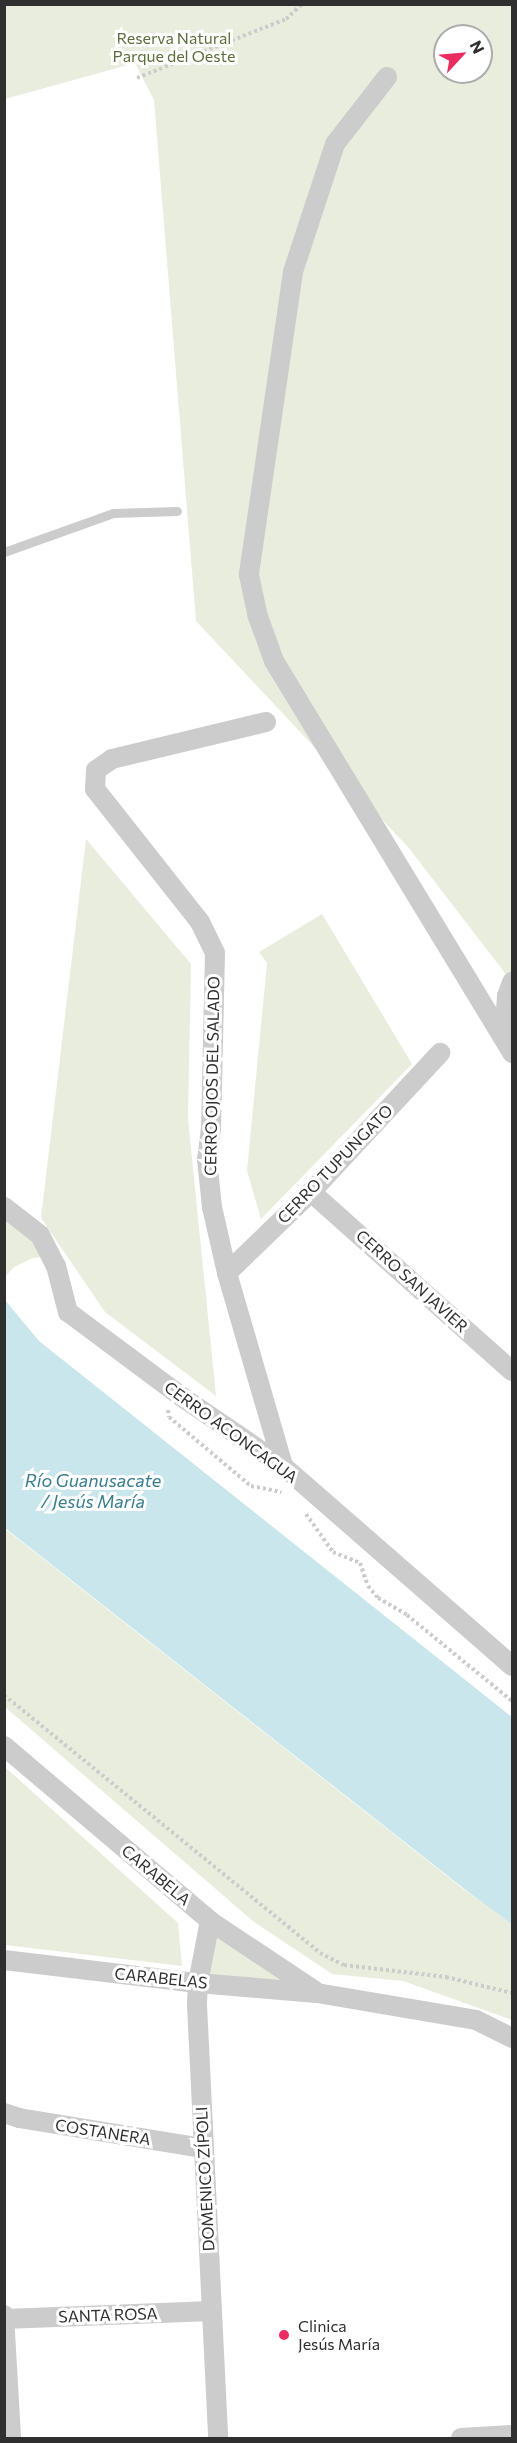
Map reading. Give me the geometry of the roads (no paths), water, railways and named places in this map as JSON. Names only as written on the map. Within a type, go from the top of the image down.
[{"type":"street","points":[[387,77],[334,144],[293,272],[249,575],[257,614],[274,661],[508,1046]]},
{"type":"street","name":"CERRO OJOS DEL SALADO","points":[[266,722],[112,759],[96,770],[95,789],[200,922],[215,953],[211,1128],[207,1159],[212,1207],[227,1273],[283,1466]]},
{"type":"street","points":[[508,1046],[507,996],[513,982]]},
{"type":"street","name":"CERRO TUPUNGATO","points":[[227,1273],[311,1192],[440,1053]]},
{"type":"street","name":"CERRO SAN JAVIER","points":[[311,1192],[513,1371]]},
{"type":"street","name":"CERRO ACONCAGUA","points":[[4,1207],[40,1235],[56,1266],[68,1312],[182,1397],[283,1466],[509,1654]]},
{"type":"street","name":"CARABELA","points":[[4,1746],[210,1921],[317,1993]]},
{"type":"street","name":"DOMENICO ZÍPOLI","points":[[210,1921],[198,1983],[202,2148],[218,2439]]},
{"type":"street","name":"CARABELAS","points":[[4,1960],[198,1983],[317,1993],[476,2019],[513,2038]]},
{"type":"street","name":"COSTANERA","points":[[4,2113],[19,2118],[202,2148]]},
{"type":"street","name":"SANTA ROSA","points":[[11,2439],[5,2317],[212,2311]]},
{"type":"street","points":[[461,2439],[513,2435]]},
{"type":"lane","points":[[4,552],[112,513],[177,511]]},
{"type":"water","name":"Río Guanusacate / Jesús María","points":[[5,1300],[39,1341],[512,1717],[512,1924],[5,1528]]},
{"type":"place","name":"Clinica Jesús María","points":[[284,2335]]},
{"type":"park label","name":"Reserva Natural Parque del Oeste","points":[[174,47]]}]
